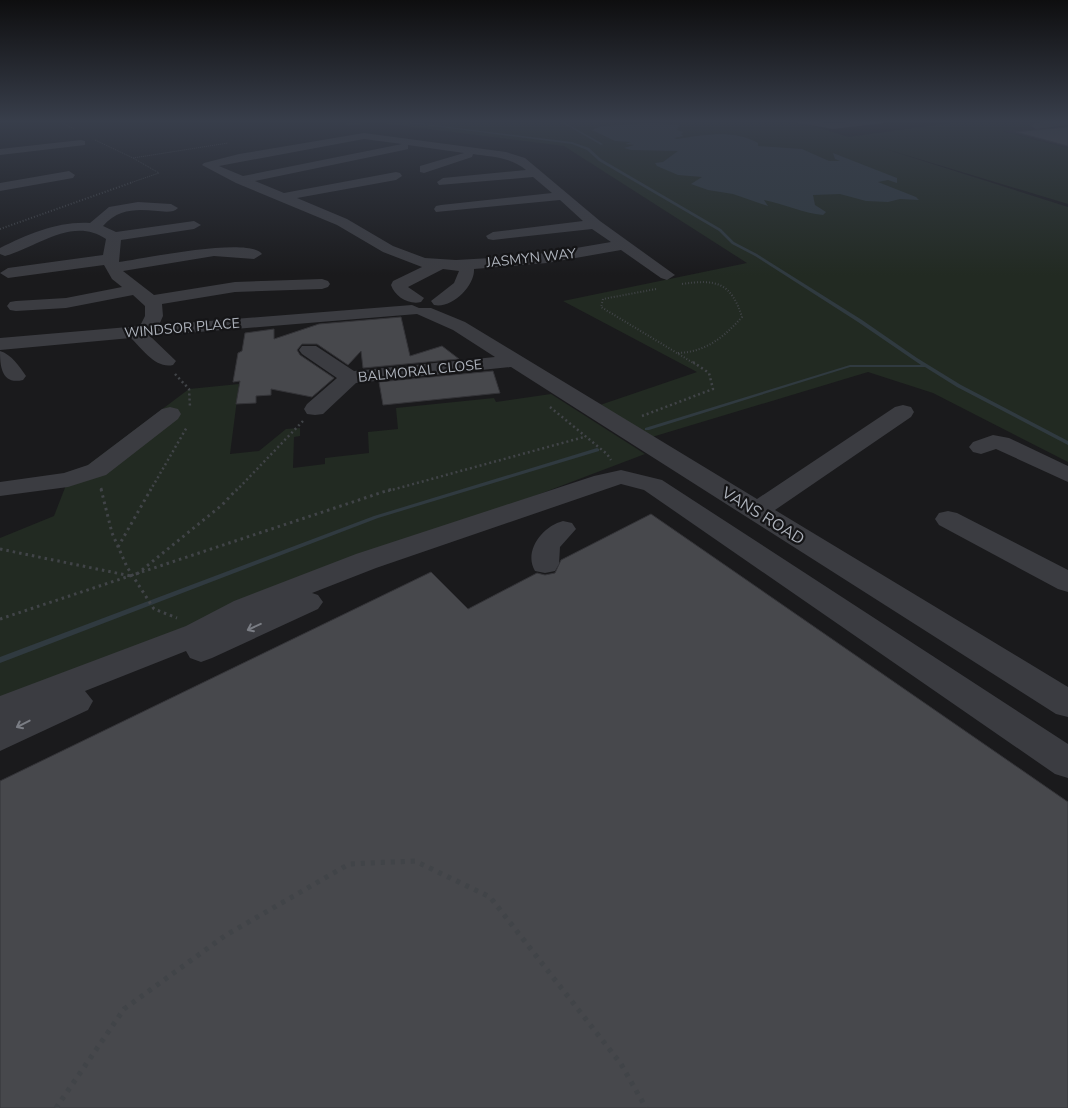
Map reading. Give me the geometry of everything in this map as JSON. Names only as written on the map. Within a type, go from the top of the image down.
[{"type":"street","name":"JASMYN WAY","points":[[221,172],[342,222],[388,249],[423,263],[461,265],[547,258],[622,246]]},
{"type":"street","points":[[240,180],[284,172]]},
{"type":"street","points":[[443,182],[536,173],[622,246],[671,280]]},
{"type":"street","points":[[0,187],[69,175]]},
{"type":"street","points":[[283,198],[396,176]]},
{"type":"street","points":[[441,209],[564,196]]},
{"type":"street","points":[[93,228],[108,214],[122,209],[146,206],[171,208]]},
{"type":"street","points":[[493,236],[595,224]]},
{"type":"street","points":[[5,251],[57,230],[93,228],[113,237],[194,225]]},
{"type":"street","points":[[113,237],[112,264],[124,282],[152,302],[156,309],[141,332],[166,361]]},
{"type":"street","points":[[8,273],[112,264],[214,251],[254,254]]},
{"type":"street","points":[[439,265],[399,286],[401,290],[424,307],[458,289],[464,282],[467,271],[461,265]]},
{"type":"street","points":[[152,302],[235,287],[322,284]]},
{"type":"street","points":[[16,306],[76,302],[135,290]]},
{"type":"street","name":"WINDSOR PLACE","points":[[0,344],[424,307]]},
{"type":"street","name":"VANS ROAD","points":[[424,307],[459,326],[513,362],[1067,702]]},
{"type":"street","name":"BALMORAL CLOSE","points":[[424,307],[489,364]]},
{"type":"street","name":"BALMORAL CLOSE","points":[[309,350],[350,378]]},
{"type":"street","points":[[0,357],[16,376]]},
{"type":"street","name":"BALMORAL CLOSE","points":[[315,409],[350,378],[513,362]]},
{"type":"street","points":[[756,511],[903,412]]},
{"type":"street","points":[[0,489],[68,480],[97,470],[184,416]]},
{"type":"street","points":[[981,447],[993,442],[1001,443],[1068,475]]},
{"type":"street","points":[[0,710],[198,634],[245,608],[366,561],[603,481],[621,478],[653,485],[1068,763]]},
{"type":"street","points":[[0,736],[44,714],[206,649],[489,519]]},
{"type":"street","points":[[948,519],[1068,582]]},
{"type":"street","points":[[545,564],[547,545],[563,529]]},
{"type":"path","points":[[0,229],[159,173],[157,172]]},
{"type":"path","points":[[671,280],[712,281],[726,287],[737,298],[742,317],[729,333],[700,350],[690,354],[678,352]]},
{"type":"path","points":[[618,426],[713,389],[709,373],[678,352],[601,307],[602,299],[657,289]]},
{"type":"path","points":[[118,547],[184,416],[189,390],[166,361]]},
{"type":"path","points":[[133,576],[222,505],[315,409]]},
{"type":"path","points":[[0,619],[402,486],[584,436]]},
{"type":"path","points":[[592,444],[607,454]]},
{"type":"path","points":[[97,470],[112,533],[133,576],[154,609]]},
{"type":"path","points":[[0,549],[133,576]]},
{"type":"path","points":[[56,1108],[124,1009],[226,935],[349,864],[415,861],[490,897],[622,1064],[646,1108]]},
{"type":"shaded area","points":[[604,172],[957,172],[1068,207],[1068,462],[933,393],[868,372],[652,437],[600,405],[697,372],[563,301],[747,263]]},
{"type":"shaded area","points":[[670,172],[881,172],[897,178],[897,183],[888,180],[878,182],[916,197],[919,200],[866,201],[840,194],[813,195],[815,205],[826,212],[823,215],[764,200],[768,206],[733,194],[708,190],[691,184],[702,177],[678,175]]},
{"type":"shaded area","points":[[961,172],[1068,172],[1068,204]]},
{"type":"shaded area","points":[[239,384],[230,454],[259,451],[286,429],[300,428],[300,436],[294,437],[293,468],[325,464],[325,458],[369,453],[368,432],[398,429],[396,408],[494,398],[496,402],[551,394],[645,454],[0,699],[0,538],[54,516],[68,480],[189,389]]},
{"type":"building","points":[[401,317],[410,356],[442,346],[459,359],[363,368],[361,351],[348,365],[317,344],[302,344],[297,350],[300,355],[334,378],[312,397],[271,389],[271,395],[256,396],[256,403],[236,404],[240,381],[233,382],[238,353],[242,351],[245,333],[274,329],[274,339],[319,324]]},
{"type":"building","points":[[493,371],[500,393],[383,405],[379,382]]},
{"type":"building","points":[[651,514],[1068,802],[1068,1108],[0,1108],[0,781],[431,572],[468,609],[537,573],[545,575],[555,573],[561,560]]},
{"type":"waterway","points":[[620,172],[720,230],[733,243],[756,255],[860,321],[926,366]]},
{"type":"waterway","points":[[647,429],[850,366],[926,366]]},
{"type":"waterway","points":[[926,366],[959,386],[1068,443]]},
{"type":"waterway","points":[[0,660],[376,517],[597,450]]}]
